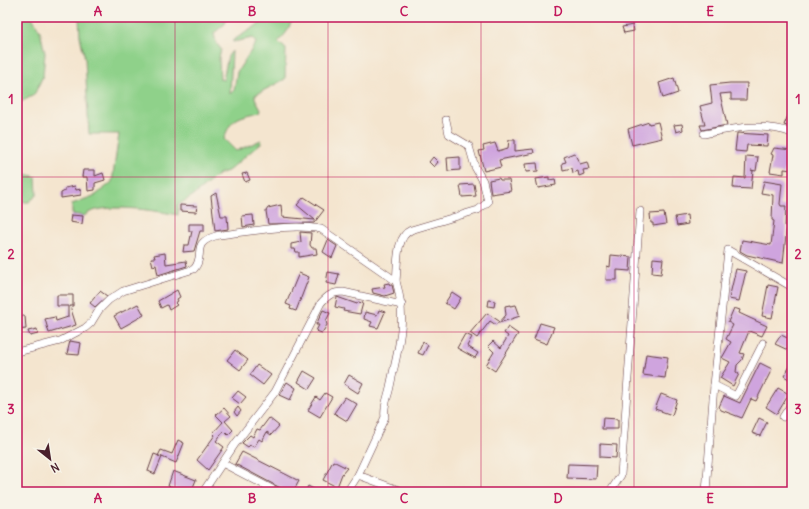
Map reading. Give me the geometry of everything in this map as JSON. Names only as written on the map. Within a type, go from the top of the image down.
[{"type":"street","points":[[347,492],[358,475],[385,417],[383,410],[388,397],[403,324],[402,305],[396,281],[400,242],[407,232],[478,210],[488,202],[483,181],[475,167],[469,146],[449,134],[446,120]]},
{"type":"street","points":[[704,134],[733,128],[772,126],[792,133]]},
{"type":"street","points":[[610,492],[621,475],[640,211]]},
{"type":"street","points":[[17,352],[60,340],[85,328],[91,323],[99,310],[109,300],[123,290],[194,270],[198,265],[199,250],[202,243],[208,238],[219,235],[286,228],[321,229],[396,281]]},
{"type":"street","points":[[706,492],[714,385],[728,250],[792,287]]},
{"type":"street","points":[[203,492],[224,464],[235,444],[275,392],[321,303],[327,295],[336,292],[343,292],[402,305]]},
{"type":"street","points":[[714,385],[736,396],[763,343]]},
{"type":"street","points":[[783,417],[792,403]]},
{"type":"street","points":[[224,464],[278,492]]},
{"type":"street","points":[[358,475],[404,492]]},
{"type":"green space","points":[[17,17],[32,17],[40,31],[45,53],[43,76],[34,95],[17,104]]},
{"type":"green space","points":[[79,17],[227,17],[225,24],[214,33],[216,43],[221,49],[219,59],[220,79],[223,80],[228,56],[232,51],[230,94],[234,90],[237,72],[256,43],[253,38],[232,41],[267,19],[289,18],[292,21],[286,33],[278,42],[286,49],[285,79],[255,95],[261,109],[260,112],[246,115],[233,122],[224,139],[236,151],[261,140],[262,142],[228,171],[219,174],[194,195],[178,205],[178,215],[129,208],[102,209],[92,211],[84,216],[72,214],[72,204],[96,195],[112,182],[119,134],[89,134],[85,59],[80,36]]},
{"type":"green space","points":[[17,165],[23,173],[36,177],[37,195],[29,202],[17,202]]},
{"type":"building","points":[[633,25],[634,31],[624,33],[622,27]]},
{"type":"building","points":[[674,78],[678,93],[663,98],[659,83]]},
{"type":"building","points":[[747,83],[746,100],[731,100],[731,93],[720,94],[727,125],[702,130],[700,125],[705,125],[700,106],[712,103],[710,85]]},
{"type":"building","points":[[792,106],[792,128],[784,125]]},
{"type":"building","points":[[649,122],[649,124],[658,122],[662,138],[632,145],[628,129]]},
{"type":"building","points":[[682,124],[683,130],[676,132],[674,125]]},
{"type":"building","points":[[737,133],[768,135],[767,146],[747,145],[746,152],[735,151]]},
{"type":"building","points":[[509,140],[515,140],[515,151],[533,149],[534,153],[499,160],[501,167],[484,171],[479,151],[484,150],[483,146],[495,143],[498,151],[508,148]]},
{"type":"building","points":[[774,148],[792,150],[792,170],[784,169],[784,174],[770,172],[773,155],[771,154]]},
{"type":"building","points":[[574,153],[580,164],[587,162],[589,169],[583,170],[584,174],[579,176],[578,171],[573,173],[572,168],[563,170],[562,163],[566,162],[564,157]]},
{"type":"building","points":[[746,156],[758,157],[756,171],[751,170],[753,171],[751,189],[733,188],[734,177],[745,178]]},
{"type":"building","points":[[433,157],[438,162],[434,167],[429,162]]},
{"type":"building","points":[[460,157],[460,170],[448,171],[447,158]]},
{"type":"building","points":[[537,163],[538,171],[526,172],[525,164]]},
{"type":"building","points":[[83,170],[95,170],[95,176],[103,173],[105,180],[95,183],[95,190],[88,191],[87,177],[82,177]]},
{"type":"building","points":[[247,173],[250,180],[245,182],[242,174]]},
{"type":"building","points":[[549,177],[549,180],[555,179],[556,185],[538,188],[536,179]]},
{"type":"building","points":[[499,178],[500,180],[509,180],[511,191],[491,194],[489,180]]},
{"type":"building","points":[[764,181],[782,184],[780,204],[781,206],[786,206],[785,226],[787,226],[783,263],[747,255],[740,251],[742,240],[771,245],[774,221],[772,220],[773,195],[761,193]]},
{"type":"building","points":[[474,184],[476,196],[462,197],[460,185]]},
{"type":"building","points":[[75,186],[76,190],[81,189],[81,195],[61,198],[61,193],[65,191],[65,188]]},
{"type":"building","points":[[216,193],[221,216],[227,216],[228,229],[215,231],[211,196]]},
{"type":"building","points":[[304,197],[324,210],[314,223],[268,224],[266,211],[268,208],[281,205],[282,217],[315,220],[297,205]]},
{"type":"building","points":[[180,205],[197,206],[196,212],[180,211]]},
{"type":"building","points":[[664,213],[666,224],[653,226],[653,223],[651,223],[650,214]]},
{"type":"building","points":[[71,215],[83,216],[82,224],[70,222]]},
{"type":"building","points":[[253,215],[254,225],[243,227],[242,216]]},
{"type":"building","points":[[687,215],[688,224],[677,226],[675,217]]},
{"type":"building","points":[[189,224],[204,224],[204,231],[200,231],[194,251],[183,252],[184,245],[189,245],[192,231],[189,231]]},
{"type":"building","points":[[300,232],[311,233],[310,245],[312,248],[316,248],[317,254],[299,257],[299,252],[296,252],[295,249],[291,249],[291,244],[301,242]]},
{"type":"building","points":[[328,240],[337,246],[332,258],[323,252]]},
{"type":"building","points":[[165,253],[166,264],[186,261],[187,266],[158,275],[156,265],[153,266],[151,258],[155,258],[154,255]]},
{"type":"building","points":[[611,255],[631,257],[630,271],[617,270],[617,280],[606,280],[607,266],[610,267]]},
{"type":"building","points":[[653,258],[663,259],[661,274],[652,273]]},
{"type":"building","points":[[736,269],[746,271],[739,301],[729,299]]},
{"type":"building","points":[[328,272],[339,274],[336,285],[326,283]]},
{"type":"building","points":[[299,273],[309,277],[296,311],[290,309],[291,306],[286,304]]},
{"type":"building","points":[[389,283],[392,285],[394,293],[385,296],[373,293],[372,289],[385,287],[384,284]]},
{"type":"building","points":[[768,285],[778,287],[772,318],[762,316]]},
{"type":"building","points":[[177,290],[180,297],[175,303],[177,305],[169,310],[167,305],[161,308],[158,301]]},
{"type":"building","points":[[100,291],[107,296],[95,307],[90,303]]},
{"type":"building","points":[[452,292],[461,298],[454,309],[445,303]]},
{"type":"building","points":[[57,295],[73,295],[73,306],[70,306],[76,325],[49,333],[45,319],[55,317],[56,321],[68,317],[68,306],[57,306]]},
{"type":"building","points":[[337,297],[357,304],[358,302],[363,303],[360,314],[343,311],[344,309],[335,307]]},
{"type":"building","points":[[489,300],[495,301],[494,307],[488,306]]},
{"type":"building","points":[[138,304],[144,315],[121,328],[114,316]]},
{"type":"building","points":[[516,305],[520,316],[499,323],[506,315],[505,306]]},
{"type":"building","points":[[734,308],[740,310],[739,313],[767,326],[762,336],[749,331],[740,353],[744,354],[742,360],[737,365],[736,372],[739,374],[733,386],[720,378],[730,362],[722,358],[731,342],[726,339],[733,325],[728,322]]},
{"type":"building","points":[[323,310],[330,313],[326,321],[327,325],[322,333],[316,331],[319,325],[316,325]]},
{"type":"building","points":[[379,310],[385,312],[378,328],[370,326],[372,322],[364,319],[365,312],[377,315]]},
{"type":"building","points":[[487,313],[499,321],[496,325],[490,321],[477,338],[470,333]]},
{"type":"building","points":[[17,316],[25,316],[26,329],[17,330]]},
{"type":"building","points":[[540,323],[554,327],[547,344],[534,339]]},
{"type":"building","points":[[508,327],[518,334],[495,371],[486,365],[494,352],[488,346],[493,341],[501,348],[508,336],[504,333]]},
{"type":"building","points":[[37,329],[38,334],[30,336],[28,331]]},
{"type":"building","points":[[465,334],[472,337],[467,346],[478,353],[475,358],[457,348]]},
{"type":"building","points":[[781,335],[792,340],[792,352],[775,344]]},
{"type":"building","points":[[70,341],[81,343],[79,355],[67,354]]},
{"type":"building","points":[[423,342],[428,345],[423,355],[418,353]]},
{"type":"building","points":[[235,350],[248,360],[240,370],[227,360]]},
{"type":"building","points":[[646,354],[668,357],[665,378],[643,375]]},
{"type":"building","points":[[760,363],[772,369],[756,401],[751,399],[742,418],[721,410],[719,407],[724,396],[740,403]]},
{"type":"building","points":[[792,363],[792,381],[784,376]]},
{"type":"building","points":[[257,365],[271,375],[263,385],[250,375]]},
{"type":"building","points":[[304,371],[316,378],[309,389],[298,382]]},
{"type":"building","points":[[349,375],[363,383],[358,393],[344,384]]},
{"type":"building","points":[[287,382],[296,388],[290,400],[279,395]]},
{"type":"building","points":[[778,388],[789,394],[777,414],[766,407]]},
{"type":"building","points":[[238,391],[246,397],[240,404],[232,398]]},
{"type":"building","points":[[325,393],[332,397],[320,417],[308,410],[316,397],[320,400]]},
{"type":"building","points":[[661,394],[677,400],[672,415],[655,409]]},
{"type":"building","points":[[345,397],[357,404],[347,421],[334,413]]},
{"type":"building","points":[[238,407],[241,411],[237,416],[234,412]]},
{"type":"building","points":[[224,408],[231,416],[225,421],[233,430],[228,435],[224,431],[216,441],[224,447],[208,470],[197,460],[215,435],[213,433],[223,422],[216,415]]},
{"type":"building","points":[[269,418],[279,426],[271,435],[267,432],[262,441],[259,439],[254,447],[250,445],[248,447],[242,443],[250,435],[253,437],[257,429],[260,430]]},
{"type":"building","points":[[603,418],[618,419],[618,429],[602,429]]},
{"type":"building","points":[[759,418],[767,422],[760,436],[752,433]]},
{"type":"building","points":[[178,440],[184,443],[176,463],[162,457],[155,474],[148,471],[154,454],[158,456],[161,450],[172,454]]},
{"type":"building","points":[[600,444],[617,445],[616,458],[600,457]]},
{"type":"building","points":[[242,452],[299,481],[293,492],[288,492],[235,464]]},
{"type":"building","points":[[333,461],[347,468],[342,474],[337,487],[323,480]]},
{"type":"building","points":[[568,464],[597,465],[596,479],[567,478]]},
{"type":"building","points":[[173,471],[196,480],[191,492],[176,492],[177,489],[168,486]]},
{"type":"building","points":[[308,486],[319,492],[305,492]]}]
